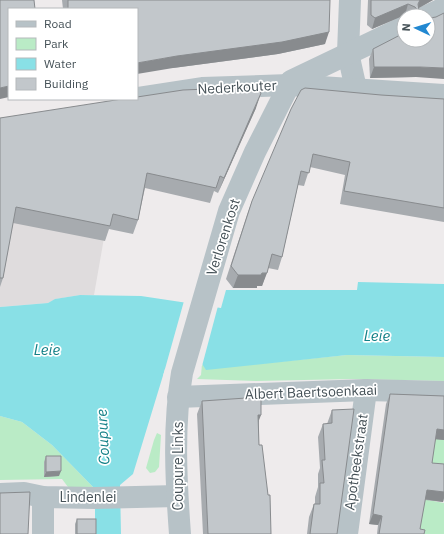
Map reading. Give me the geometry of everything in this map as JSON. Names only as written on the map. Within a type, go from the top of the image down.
[{"type":"street","points":[[350,0],[348,53],[356,89]]},
{"type":"street","points":[[289,84],[291,81],[396,31]]},
{"type":"street","name":"Nederkouter","points":[[138,98],[202,88],[289,84],[444,95]]},
{"type":"street","name":"Verlorenkost","points":[[178,397],[182,373],[229,212],[255,152],[289,84]]},
{"type":"street","name":"Albert Baertsoenkaai","points":[[178,397],[366,390],[444,392]]},
{"type":"street","name":"Apotheekstraat","points":[[347,534],[366,390]]},
{"type":"street","name":"Coupure Links","points":[[178,397],[177,496],[180,534]]},
{"type":"street","name":"Lindenlei","points":[[0,494],[24,493],[43,497],[95,498],[177,496]]},
{"type":"street","points":[[43,497],[43,534]]},
{"type":"shaded area","points":[[0,132],[104,238],[94,295],[80,295],[56,299],[48,303],[0,307]]},
{"type":"green space","points":[[347,355],[444,357],[444,381],[351,379],[256,381],[197,379],[201,375],[202,364],[206,369]]},
{"type":"green space","points":[[0,416],[22,422],[52,445],[93,487],[68,487],[62,479],[0,480]]},
{"type":"green space","points":[[157,433],[161,435],[159,467],[155,472],[150,473],[146,468]]},
{"type":"green space","points":[[444,433],[444,468],[429,466],[415,437]]},
{"type":"green space","points":[[423,499],[444,503],[444,534],[403,534]]},
{"type":"water","name":"Leie","points":[[358,282],[444,284],[444,357],[347,355],[206,370],[202,364],[165,369],[133,474],[120,485],[121,534],[95,534],[95,505],[93,487],[52,445],[22,422],[0,416],[0,307],[48,303],[55,299],[80,295],[141,296],[221,308],[226,290],[357,290]]},
{"type":"pier","points":[[184,301],[218,306],[202,366],[166,370],[165,375],[163,376]]},
{"type":"building","points":[[0,0],[34,0],[35,8],[8,8],[8,86],[0,88]]},
{"type":"building","points":[[68,0],[330,0],[329,32],[282,42],[138,63],[138,8],[68,8]]},
{"type":"building","points":[[371,0],[420,0],[418,4],[419,8],[408,4],[375,18],[371,15]]},
{"type":"building","points":[[444,13],[444,68],[374,67],[373,49],[396,37],[396,48],[436,48],[436,17]]},
{"type":"building","points":[[257,87],[261,93],[224,178],[220,176],[216,188],[147,173],[138,220],[113,214],[110,226],[16,207],[3,278],[0,278],[0,118],[116,100],[138,100],[138,97],[183,90]]},
{"type":"building","points":[[305,88],[444,99],[444,208],[344,191],[350,162],[313,154],[309,173],[301,171],[282,257],[272,254],[267,273],[262,273],[261,275],[238,275],[231,266],[252,201],[291,109],[301,90]]},
{"type":"building","points":[[390,394],[444,396],[444,430],[437,429],[432,463],[444,464],[444,492],[427,490],[420,529],[425,530],[424,534],[379,534],[382,516],[373,514]]},
{"type":"building","points":[[261,397],[261,415],[258,415],[259,445],[262,445],[268,495],[270,495],[271,534],[208,534],[202,401]]},
{"type":"building","points":[[354,409],[337,534],[310,534],[314,504],[320,504],[320,483],[324,483],[322,460],[325,460],[323,424],[332,423],[332,410]]},
{"type":"building","points":[[46,456],[61,456],[61,471],[46,472]]},
{"type":"building","points":[[30,492],[28,534],[0,534],[0,493]]},
{"type":"building","points":[[77,519],[96,519],[96,534],[77,534]]},
{"type":"water label","name":"Coupure","points":[[103,437]]}]
